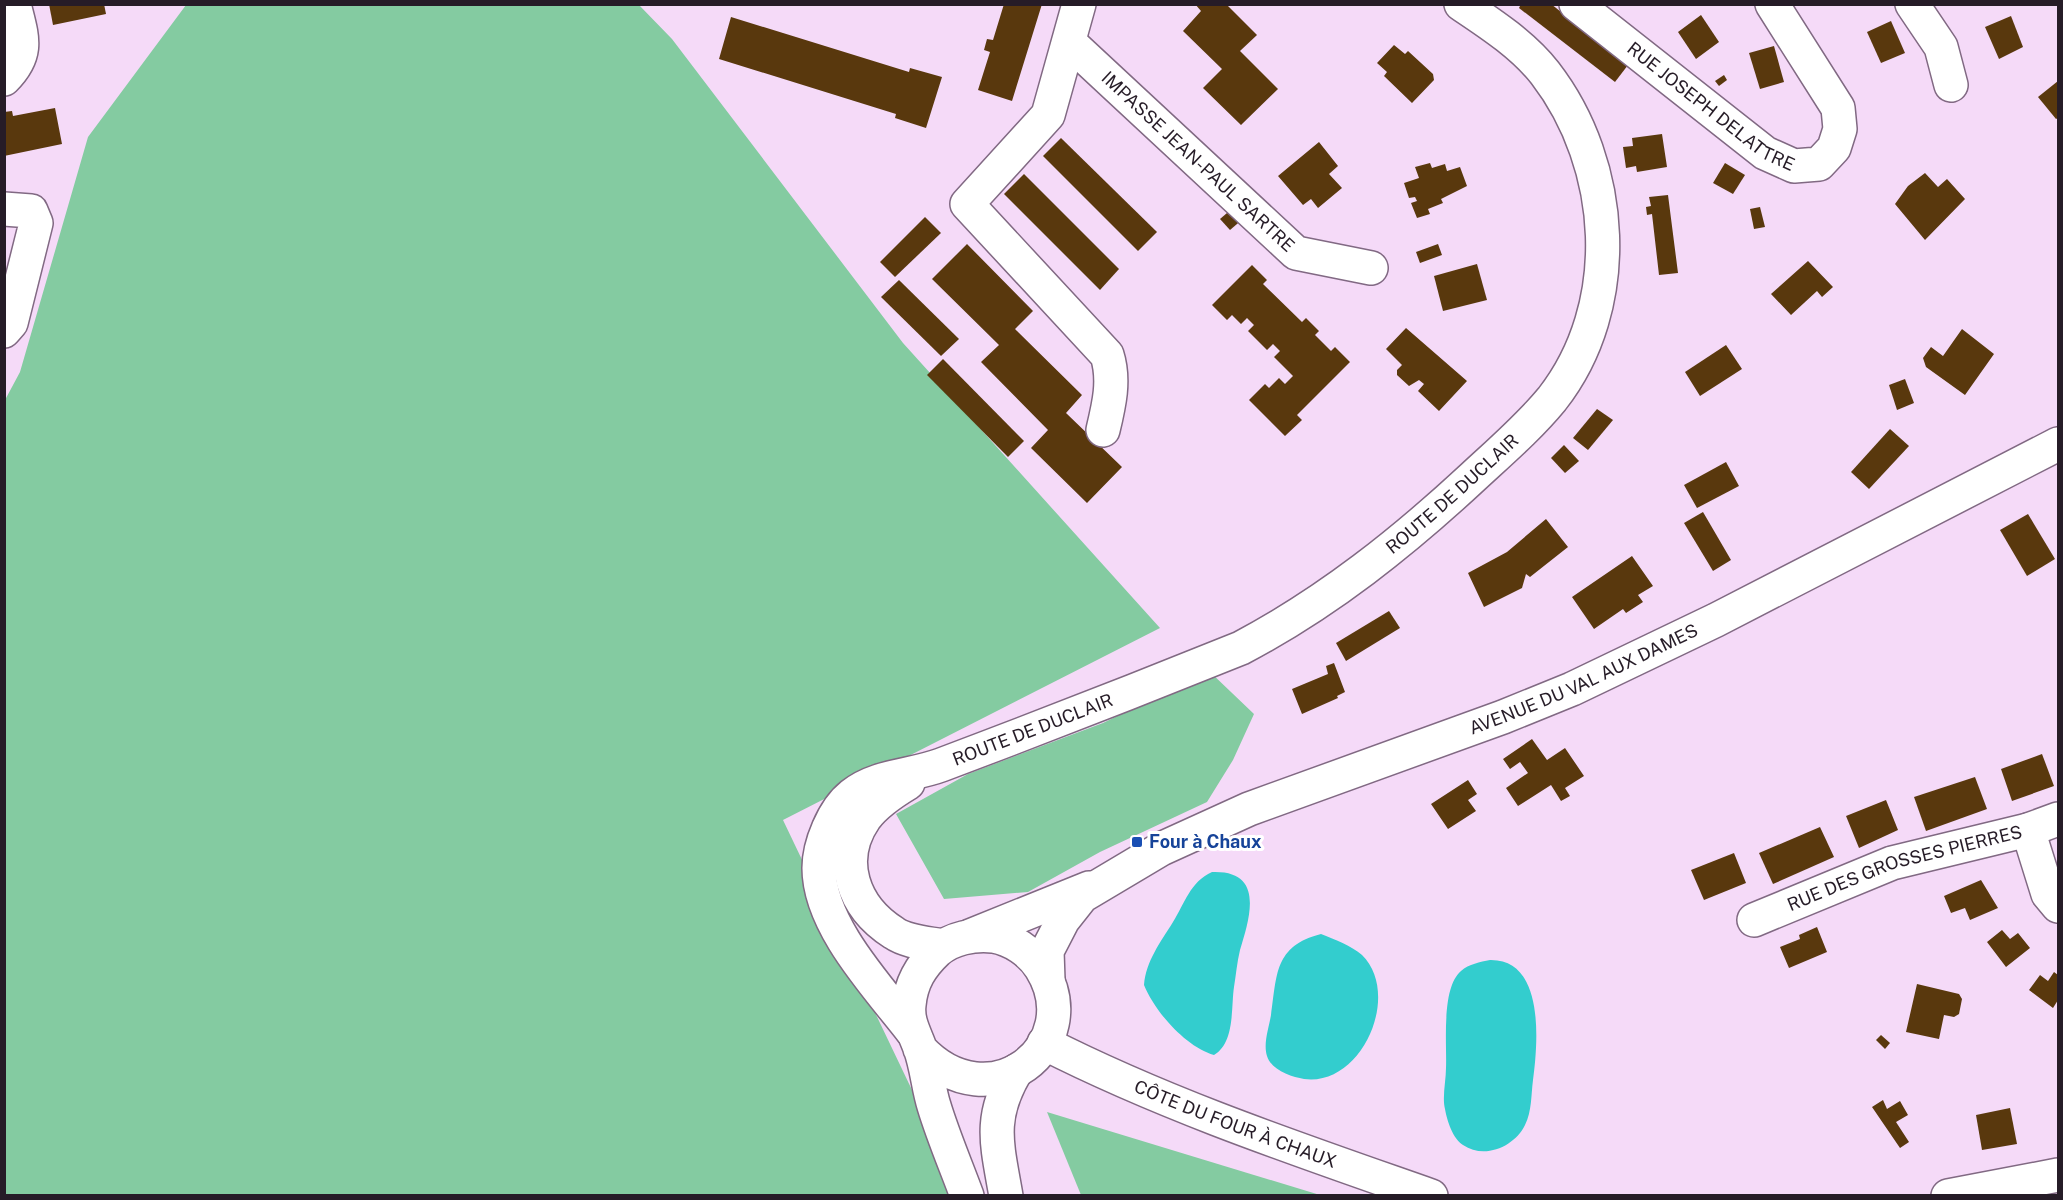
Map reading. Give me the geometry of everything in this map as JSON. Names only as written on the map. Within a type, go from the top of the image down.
[{"type":"street","points":[[4,79],[20,62],[22,39],[14,4]]},
{"type":"street","points":[[1079,4],[1048,115],[967,204],[1107,355],[1112,369],[1110,400],[1103,430]]},
{"type":"street","name":"ROUTE DE DUCLAIR","points":[[916,1040],[862,970],[842,938],[825,899],[819,869],[822,848],[829,829],[851,796],[876,782],[931,769],[1242,648],[1271,632],[1374,563],[1518,436],[1552,399],[1571,369],[1587,336],[1600,288],[1602,223],[1595,172],[1576,124],[1544,72],[1516,44],[1461,4]]},
{"type":"street","name":"RUE JOSEPH DELATTRE","points":[[1576,4],[1764,153],[1794,166],[1819,164],[1834,147],[1840,129],[1838,108],[1772,4]]},
{"type":"street","points":[[1912,4],[1941,47],[1951,86]]},
{"type":"street","name":"IMPASSE JEAN-PAUL SARTRE","points":[[1069,42],[1296,253],[1371,268]]},
{"type":"street","points":[[4,209],[31,211],[36,223],[11,323],[4,331]]},
{"type":"street","name":"AVENUE DU VAL AUX DAMES","points":[[1048,980],[1047,951],[1063,920],[1082,896],[1096,885],[1161,849],[1249,809],[1503,717],[1572,689],[1716,620],[2058,444]]},
{"type":"street","name":"ROUTE DE DUCLAIR","points":[[931,769],[888,795],[866,818],[852,846],[850,877],[860,899],[875,918],[895,934],[916,942],[956,941]]},
{"type":"street","name":"RUE DES GROSSES PIERRES","points":[[1754,920],[1892,863],[2028,830],[2058,819]]},
{"type":"street","points":[[2028,830],[2048,894],[2058,906]]},
{"type":"street","name":"AVENUE DU VAL AUX DAMES","points":[[956,941],[1062,896],[1096,885]]},
{"type":"street","points":[[916,1040],[935,1064],[964,1078],[996,1079],[1016,1071],[1032,1059],[1044,1043],[1052,1023],[1053,1001],[1048,980],[1035,960],[1016,944],[993,936],[956,941],[925,962],[912,983],[908,1007],[916,1040],[934,1105],[967,1196]]},
{"type":"street","name":"CÔTE DU FOUR À CHAUX","points":[[1044,1043],[1117,1077],[1264,1137],[1431,1196]]},
{"type":"street","points":[[1006,1196],[997,1141],[997,1115],[1003,1093],[1016,1071]]},
{"type":"street","points":[[1948,1196],[2058,1175]]},
{"type":"shaded area","points":[[186,5],[639,5],[672,39],[903,343],[1160,628],[783,820],[944,1157],[954,1195],[5,1196],[5,400],[20,372],[88,137]]},
{"type":"shaded area","points":[[1209,671],[1254,714],[1233,760],[1207,802],[1100,852],[1028,892],[944,899],[896,814],[968,774],[1103,723]]},
{"type":"shaded area","points":[[1212,872],[1229,873],[1240,879],[1247,887],[1250,898],[1250,910],[1237,964],[1229,1033],[1226,1042],[1214,1055],[1203,1051],[1173,1027],[1156,1006],[1144,985],[1154,952],[1193,887],[1204,876]]},
{"type":"shaded area","points":[[1321,934],[1362,955],[1373,972],[1378,992],[1377,1013],[1370,1035],[1358,1054],[1343,1068],[1325,1078],[1304,1079],[1288,1075],[1269,1061],[1266,1041],[1277,975],[1286,954],[1306,939]]},
{"type":"shaded area","points":[[1490,960],[1508,963],[1521,973],[1529,988],[1534,1006],[1536,1046],[1530,1109],[1525,1125],[1507,1145],[1490,1151],[1481,1151],[1463,1145],[1456,1139],[1446,1114],[1444,1099],[1446,1017],[1450,990],[1461,971]]},
{"type":"shaded area","points":[[1047,1112],[1320,1195],[1081,1195]]},
{"type":"building","points":[[49,4],[104,4],[106,14],[53,25]]},
{"type":"building","points":[[1004,4],[1042,4],[1012,101],[978,90],[990,52],[984,50],[987,39],[993,40]]},
{"type":"building","points":[[1195,4],[1226,4],[1257,35],[1240,51],[1278,89],[1241,125],[1203,88],[1222,69],[1183,31],[1201,11]]},
{"type":"building","points":[[1521,4],[1551,4],[1628,65],[1615,82],[1519,8]]},
{"type":"building","points":[[1701,15],[1719,42],[1696,59],[1678,32]]},
{"type":"building","points":[[2011,16],[2023,47],[1999,59],[1985,27]]},
{"type":"building","points":[[731,17],[909,72],[910,68],[942,77],[926,128],[895,118],[896,114],[719,59]]},
{"type":"building","points":[[1891,21],[1905,53],[1881,63],[1867,32]]},
{"type":"building","points":[[1394,45],[1405,54],[1408,51],[1433,74],[1434,80],[1412,103],[1384,76],[1387,72],[1377,63]]},
{"type":"building","points":[[1774,46],[1784,82],[1760,89],[1749,53]]},
{"type":"building","points":[[1724,75],[1727,80],[1719,86],[1715,81]]},
{"type":"building","points":[[2058,81],[2058,118],[2056,119],[2038,97]]},
{"type":"building","points":[[55,108],[62,144],[4,156],[4,112],[12,111],[13,116]]},
{"type":"building","points":[[1662,134],[1667,167],[1637,172],[1636,166],[1626,168],[1623,147],[1633,146],[1632,138]]},
{"type":"building","points":[[1061,138],[1157,232],[1138,251],[1043,156]]},
{"type":"building","points":[[1319,142],[1338,166],[1329,174],[1342,188],[1318,208],[1311,199],[1303,205],[1278,176]]},
{"type":"building","points":[[1430,163],[1432,168],[1445,164],[1447,171],[1460,167],[1467,186],[1441,199],[1443,203],[1428,209],[1430,214],[1417,218],[1411,203],[1417,201],[1415,197],[1409,198],[1404,183],[1419,178],[1415,167]]},
{"type":"building","points":[[1725,163],[1745,175],[1733,194],[1713,183]]},
{"type":"building","points":[[1925,173],[1938,187],[1947,179],[1965,199],[1925,240],[1895,204],[1908,186]]},
{"type":"building","points":[[1024,174],[1119,269],[1100,290],[1004,194]]},
{"type":"building","points":[[1668,195],[1678,273],[1659,275],[1652,214],[1647,215],[1646,207],[1651,206],[1649,197]]},
{"type":"building","points":[[1234,207],[1244,218],[1230,230],[1220,219]]},
{"type":"building","points":[[1760,207],[1765,227],[1754,229],[1750,209]]},
{"type":"building","points":[[925,217],[941,233],[895,277],[880,262]]},
{"type":"building","points":[[967,244],[1033,311],[1015,329],[1082,395],[1066,413],[1122,467],[1087,503],[1031,448],[1048,430],[981,362],[999,345],[932,279]]},
{"type":"building","points":[[1438,244],[1442,255],[1420,263],[1416,252]]},
{"type":"building","points":[[1808,261],[1833,287],[1822,297],[1817,291],[1791,315],[1771,294]]},
{"type":"building","points":[[1477,264],[1487,300],[1443,311],[1434,276]]},
{"type":"building","points":[[1252,265],[1267,280],[1263,284],[1302,322],[1306,318],[1319,331],[1315,335],[1331,351],[1335,347],[1350,362],[1297,415],[1302,420],[1285,436],[1249,400],[1265,384],[1269,388],[1279,378],[1285,384],[1293,376],[1274,357],[1280,351],[1273,344],[1267,350],[1248,331],[1254,325],[1247,318],[1241,324],[1232,315],[1227,320],[1212,305]]},
{"type":"building","points":[[899,280],[959,339],[941,356],[881,297]]},
{"type":"building","points":[[1406,328],[1467,381],[1439,411],[1418,391],[1424,384],[1419,380],[1409,386],[1397,375],[1397,370],[1402,365],[1386,349]]},
{"type":"building","points":[[1962,329],[1994,354],[1965,395],[1926,367],[1923,358],[1931,347],[1943,356]]},
{"type":"building","points":[[1726,345],[1742,369],[1700,396],[1685,372]]},
{"type":"building","points":[[943,359],[1024,441],[1008,457],[927,375]]},
{"type":"building","points":[[1905,379],[1914,403],[1897,410],[1889,385]]},
{"type":"building","points":[[1597,409],[1613,420],[1588,450],[1573,438]]},
{"type":"building","points":[[1890,429],[1909,446],[1869,489],[1851,472]]},
{"type":"building","points":[[1564,445],[1579,461],[1565,473],[1551,458]]},
{"type":"building","points":[[1726,462],[1739,486],[1697,508],[1684,485]]},
{"type":"building","points":[[1703,512],[1731,560],[1713,571],[1684,523]]},
{"type":"building","points":[[2028,514],[2055,559],[2027,576],[2000,530]]},
{"type":"building","points":[[1546,519],[1568,547],[1530,577],[1526,574],[1522,588],[1484,607],[1468,573],[1507,552]]},
{"type":"building","points":[[1632,556],[1653,586],[1638,595],[1643,602],[1626,613],[1623,609],[1594,629],[1572,597]]},
{"type":"building","points":[[1389,611],[1400,628],[1346,661],[1336,643]]},
{"type":"building","points":[[1334,663],[1345,692],[1337,696],[1338,698],[1302,714],[1292,689],[1328,674],[1326,666]]},
{"type":"building","points":[[1532,739],[1547,760],[1565,748],[1584,776],[1565,788],[1570,796],[1561,801],[1551,785],[1518,806],[1506,788],[1528,773],[1520,762],[1510,769],[1503,759]]},
{"type":"building","points":[[2042,754],[2054,786],[2012,801],[2001,769]]},
{"type":"building","points":[[1975,777],[1987,809],[1926,831],[1914,797]]},
{"type":"building","points":[[1468,780],[1477,794],[1468,800],[1476,811],[1448,829],[1431,804]]},
{"type":"building","points":[[1886,800],[1898,830],[1859,848],[1846,816]]},
{"type":"building","points":[[1820,827],[1834,857],[1773,884],[1759,853]]},
{"type":"building","points":[[1734,853],[1746,883],[1704,900],[1691,870]]},
{"type":"building","points":[[1981,880],[1998,908],[1970,920],[1965,908],[1951,913],[1944,896]]},
{"type":"building","points":[[1817,927],[1827,952],[1789,968],[1780,947],[1800,939],[1799,935]]},
{"type":"building","points":[[2002,930],[2010,939],[2018,933],[2030,948],[2006,967],[1987,942]]},
{"type":"building","points":[[2054,972],[2058,975],[2058,1000],[2053,1008],[2029,990],[2040,975],[2048,981]]},
{"type":"building","points":[[1917,984],[1959,994],[1962,999],[1959,1014],[1954,1017],[1944,1015],[1939,1039],[1906,1032]]},
{"type":"building","points":[[1881,1035],[1890,1043],[1885,1049],[1876,1040]]},
{"type":"building","points":[[1883,1100],[1887,1109],[1900,1101],[1908,1115],[1896,1122],[1909,1142],[1900,1148],[1872,1107]]},
{"type":"building","points":[[2010,1108],[2017,1144],[1982,1150],[1976,1115]]},
{"type":"place","name":"Four à Chaux","points":[[1137,842]]}]
